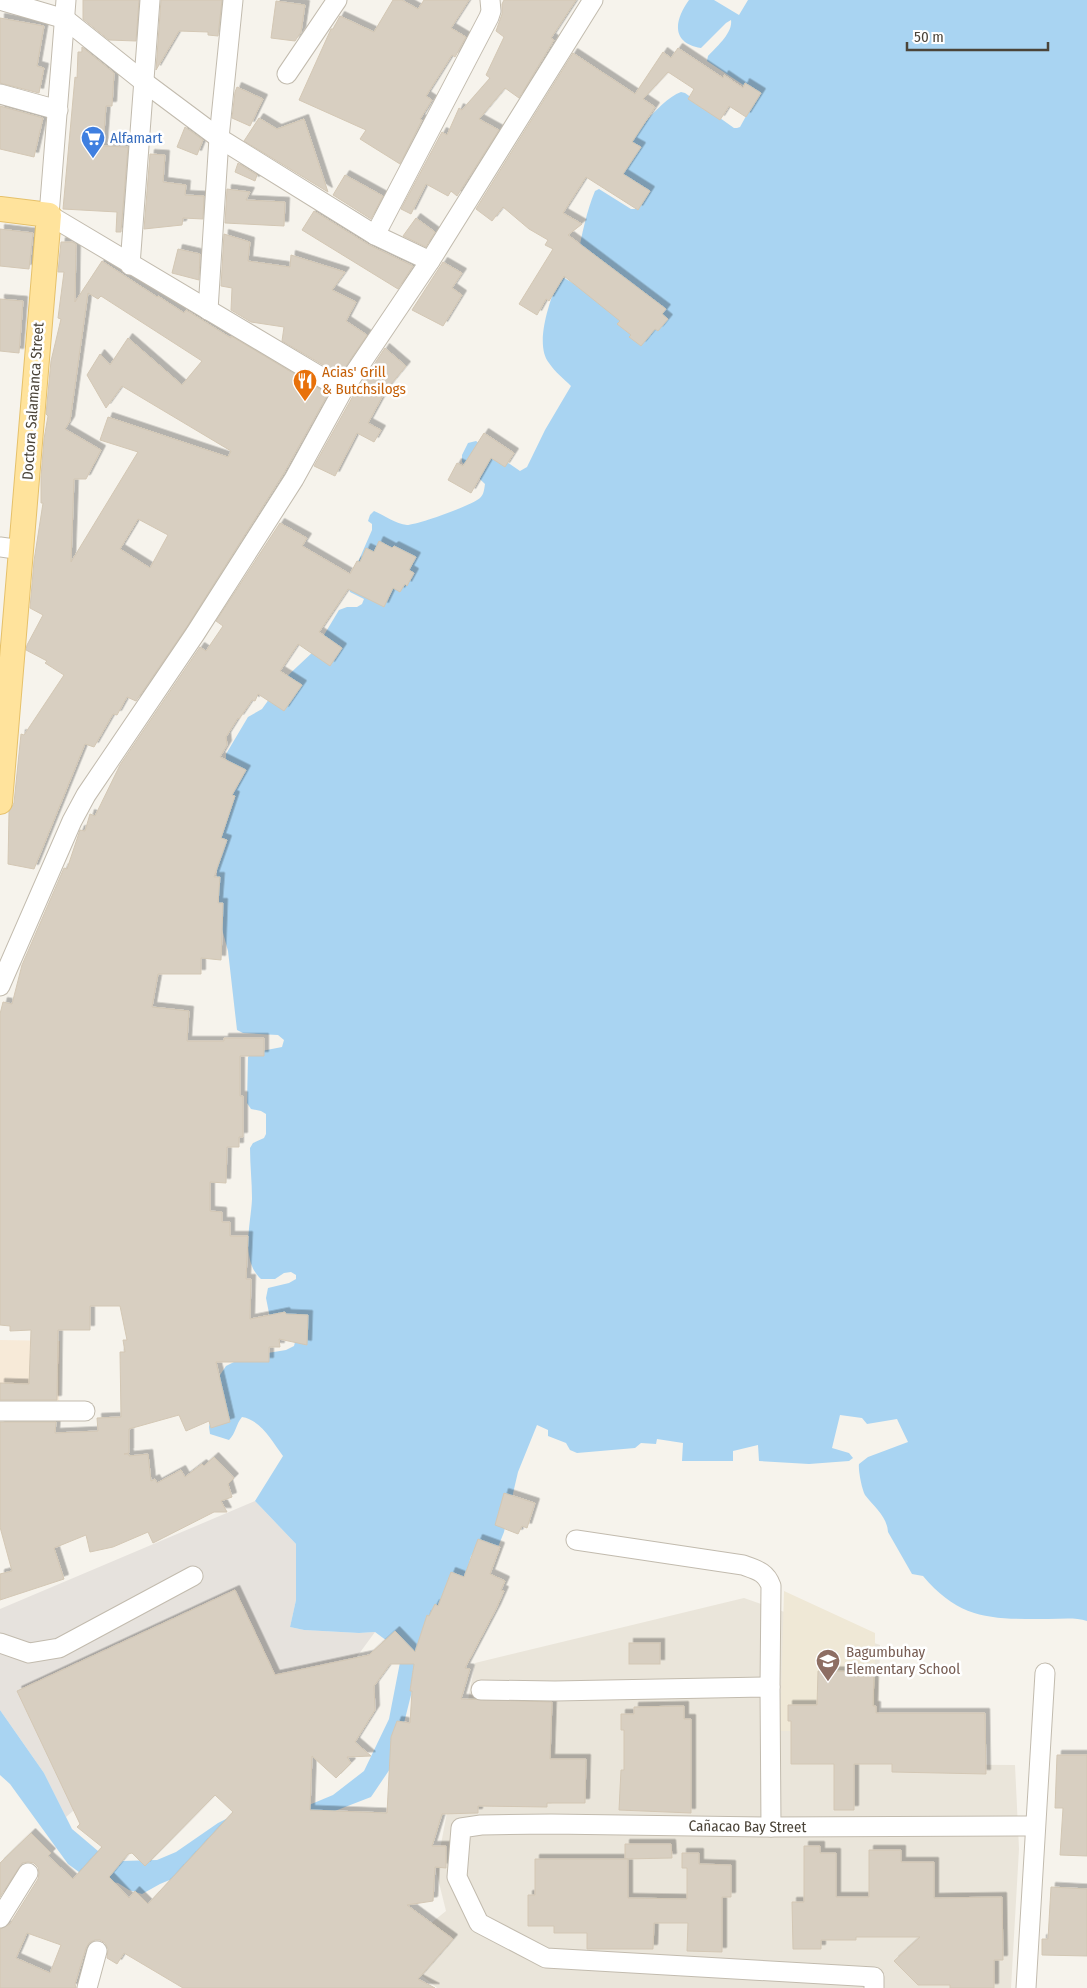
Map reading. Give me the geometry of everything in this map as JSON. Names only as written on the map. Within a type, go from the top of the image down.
[{"type":"main road","points":[[0,209],[49,215]]},
{"type":"main road","name":"Doctora Salamanca Street","points":[[0,802],[11,549],[49,215]]},
{"type":"street","points":[[0,0],[65,9],[144,82],[219,138],[376,235],[430,261]]},
{"type":"street","points":[[130,265],[150,0]]},
{"type":"street","points":[[208,310],[219,138],[233,0]]},
{"type":"street","points":[[287,74],[337,0]]},
{"type":"street","points":[[376,235],[490,17],[490,0]]},
{"type":"street","points":[[0,986],[57,854],[86,795],[195,634],[289,487],[342,390],[430,261],[593,0]]},
{"type":"street","name":"Doctora Salamanca Street","points":[[49,215],[65,9]]},
{"type":"street","points":[[0,94],[58,110]]},
{"type":"street","points":[[49,215],[342,390]]},
{"type":"street","points":[[0,1411],[85,1411]]},
{"type":"street","points":[[576,1540],[743,1565],[761,1571],[768,1577],[771,1586],[771,1827]]},
{"type":"street","points":[[0,1643],[29,1653],[59,1648],[193,1576]]},
{"type":"street","points":[[1026,1988],[1044,1673]]},
{"type":"street","points":[[481,1690],[555,1691],[770,1687]]},
{"type":"street","name":"Cañacao Bay Street","points":[[874,1988],[874,1977],[546,1958],[479,1923],[457,1877],[461,1828],[481,1825],[551,1824],[771,1827],[1035,1826]]},
{"type":"street","points":[[2,1910],[28,1873]]},
{"type":"street","points":[[87,1988],[97,1951]]},
{"type":"shaded area","points":[[0,1340],[60,1341],[59,1417],[0,1417]]},
{"type":"shaded area","points":[[255,1501],[296,1544],[296,1600],[290,1627],[304,1630],[375,1632],[331,1692],[73,1811],[66,1817],[44,1773],[0,1710],[0,1609]]},
{"type":"shaded area","name":"Bagumbuhay Elementary School","points":[[784,1591],[875,1633],[875,1732],[780,1731]]},
{"type":"shaded area","points":[[744,1598],[880,1645],[878,1764],[1015,1765],[1019,1849],[1011,1988],[437,1988],[396,1954],[446,1911],[436,1871],[475,1663]]},
{"type":"water","points":[[689,0],[714,0],[739,15],[748,0],[1087,0],[1087,1621],[1073,1619],[1011,1619],[979,1614],[951,1602],[923,1576],[912,1574],[888,1532],[883,1516],[865,1495],[859,1471],[859,1464],[868,1457],[908,1442],[897,1419],[867,1424],[862,1418],[840,1415],[832,1448],[849,1453],[853,1458],[849,1461],[809,1464],[759,1461],[758,1445],[733,1451],[733,1461],[682,1461],[683,1443],[657,1439],[656,1444],[641,1443],[635,1448],[577,1453],[570,1450],[566,1443],[548,1436],[548,1430],[537,1425],[518,1472],[504,1532],[498,1547],[477,1548],[471,1556],[465,1577],[421,1655],[394,1763],[371,1797],[160,1884],[142,1894],[129,1890],[118,1883],[87,1878],[68,1864],[10,1784],[0,1775],[0,1710],[44,1773],[72,1829],[105,1857],[122,1861],[157,1860],[176,1852],[218,1823],[242,1811],[309,1805],[333,1795],[364,1771],[389,1719],[402,1652],[375,1632],[304,1630],[290,1627],[296,1600],[296,1544],[255,1501],[283,1456],[266,1432],[249,1419],[242,1417],[229,1440],[210,1434],[209,1427],[220,1375],[226,1366],[244,1357],[286,1350],[294,1346],[296,1338],[272,1328],[266,1298],[268,1288],[289,1283],[296,1279],[296,1275],[291,1272],[284,1273],[275,1279],[261,1279],[251,1262],[249,1252],[248,1241],[252,1199],[250,1148],[253,1143],[264,1138],[266,1134],[266,1114],[251,1109],[247,1103],[248,1057],[252,1053],[282,1047],[284,1040],[278,1035],[243,1033],[237,1030],[228,951],[219,918],[217,879],[217,827],[230,764],[226,759],[226,754],[248,717],[262,709],[282,681],[315,650],[339,610],[347,607],[357,607],[362,604],[364,599],[350,592],[348,585],[372,530],[372,524],[368,521],[374,511],[407,525],[445,514],[480,498],[485,484],[462,462],[462,455],[468,443],[476,441],[520,471],[527,467],[545,430],[571,386],[549,363],[543,345],[547,311],[554,290],[557,282],[564,278],[573,283],[584,225],[595,191],[599,189],[631,209],[639,207],[612,169],[642,126],[662,105],[681,92],[734,128],[740,127],[756,98],[754,92],[707,61],[708,56],[727,35],[731,20],[701,48],[691,45],[684,41],[678,30],[680,16]]},
{"type":"building","points":[[83,0],[139,0],[136,41],[109,40],[83,19]]},
{"type":"building","points":[[161,0],[222,0],[218,36],[208,35],[208,32],[179,31],[156,70]]},
{"type":"building","points":[[393,0],[402,0],[418,9],[424,0],[469,0],[451,28],[466,37],[455,57],[452,55],[426,96],[432,100],[420,119],[422,120],[400,164],[360,139],[366,130],[299,100],[331,29],[333,29],[340,16],[374,32]]},
{"type":"building","points":[[504,0],[576,0],[551,38],[554,40],[519,98],[505,88],[479,119],[499,130],[457,196],[451,191],[448,196],[426,184],[411,214],[401,209],[442,132],[447,135],[459,108],[462,110],[490,78],[486,75],[504,37],[496,31],[502,14]]},
{"type":"building","points":[[276,1],[305,5],[301,32],[295,41],[271,38]]},
{"type":"building","points":[[0,18],[44,26],[37,66],[44,68],[39,93],[0,83]]},
{"type":"building","points":[[82,47],[114,73],[112,106],[106,106],[103,146],[128,147],[121,232],[116,232],[117,212],[63,209],[75,77],[77,78],[78,52],[82,52]]},
{"type":"building","points":[[678,48],[723,78],[724,75],[743,88],[745,83],[761,93],[746,117],[729,106],[720,120],[688,99],[694,89],[668,72],[643,99],[655,107],[632,142],[641,147],[623,174],[650,191],[638,210],[586,177],[563,213],[582,224],[568,235],[666,309],[662,314],[668,319],[658,331],[655,329],[641,346],[617,324],[620,321],[564,276],[549,301],[546,299],[537,315],[519,304],[553,249],[545,245],[548,240],[529,229],[503,207],[492,221],[476,209],[573,53],[635,94],[663,52],[671,58]]},
{"type":"building","points":[[237,87],[263,99],[250,126],[232,118]]},
{"type":"building","points":[[0,106],[43,118],[34,157],[0,149]]},
{"type":"building","points":[[259,118],[277,129],[304,119],[328,192],[244,141]]},
{"type":"building","points":[[185,127],[203,140],[197,155],[177,147]]},
{"type":"building","points":[[150,154],[165,155],[163,182],[186,185],[185,195],[204,196],[203,219],[183,218],[182,225],[144,229]]},
{"type":"building","points":[[238,163],[257,175],[255,181],[235,172]]},
{"type":"building","points":[[345,175],[383,196],[371,219],[333,195]]},
{"type":"building","points":[[227,189],[250,192],[246,200],[285,202],[284,226],[225,223]]},
{"type":"building","points":[[314,211],[369,245],[413,266],[398,289],[302,230]]},
{"type":"building","points":[[416,218],[435,232],[426,247],[403,236]]},
{"type":"building","points":[[0,229],[33,233],[29,269],[0,266]]},
{"type":"building","points":[[224,234],[250,242],[248,261],[290,267],[291,255],[345,272],[332,290],[356,302],[346,321],[367,335],[340,375],[282,341],[284,327],[251,322],[231,310],[232,288],[221,286]]},
{"type":"building","points":[[61,242],[72,242],[76,244],[75,302],[102,261],[184,313],[186,310],[328,394],[284,473],[186,628],[136,701],[127,697],[117,715],[113,714],[94,747],[85,744],[34,869],[8,864],[9,812],[14,803],[21,734],[24,735],[64,675],[45,663],[47,661],[26,650],[43,615],[30,608],[34,561],[43,503],[41,503],[41,477],[48,416],[46,414],[51,361],[61,319],[58,318],[64,272],[58,272]],"holes":[[[88,293],[98,299],[101,296],[202,361],[182,385],[128,338],[110,365],[100,354],[87,375],[106,408],[122,386],[231,451],[228,457],[108,417],[100,440],[138,452],[71,562],[74,479],[86,479],[101,450],[65,429],[70,421]],[[138,519],[168,535],[150,568],[120,549]]]},
{"type":"building","points":[[178,249],[200,254],[199,280],[172,273]]},
{"type":"building","points":[[443,262],[462,273],[452,288],[462,295],[443,326],[412,310]]},
{"type":"building","points":[[0,299],[23,301],[19,353],[0,351]]},
{"type":"building","points":[[385,348],[406,366],[386,390],[368,423],[381,430],[374,442],[357,433],[335,476],[314,466],[353,396]]},
{"type":"building","points":[[484,433],[514,453],[505,467],[491,458],[471,493],[448,480],[457,463],[463,466]]},
{"type":"building","points":[[280,523],[307,538],[302,546],[350,574],[357,561],[360,562],[366,548],[374,552],[379,541],[416,557],[409,570],[414,573],[407,586],[405,584],[400,592],[393,588],[384,607],[348,589],[319,632],[342,648],[330,666],[298,644],[280,671],[302,685],[284,711],[258,694],[255,701],[252,700],[226,737],[227,745],[220,757],[246,770],[232,795],[235,796],[221,838],[227,840],[214,877],[220,877],[218,903],[223,903],[221,960],[201,958],[201,974],[158,974],[152,1007],[189,1011],[187,1041],[224,1041],[224,1038],[264,1038],[264,1056],[240,1056],[240,1096],[243,1096],[243,1137],[239,1137],[239,1147],[227,1147],[226,1183],[210,1182],[210,1211],[222,1212],[222,1222],[230,1222],[230,1236],[248,1236],[246,1279],[251,1279],[250,1319],[285,1312],[286,1314],[308,1315],[307,1345],[279,1339],[280,1347],[269,1347],[269,1362],[216,1362],[230,1422],[211,1428],[209,1421],[186,1431],[179,1415],[129,1429],[129,1453],[124,1454],[129,1454],[129,1456],[148,1454],[151,1481],[155,1479],[157,1483],[181,1470],[185,1477],[202,1464],[204,1466],[214,1457],[234,1478],[228,1484],[232,1497],[221,1501],[227,1512],[214,1512],[153,1543],[148,1532],[113,1547],[90,1552],[86,1535],[54,1548],[64,1579],[0,1600],[0,1574],[12,1571],[0,1527],[0,1422],[56,1422],[55,1433],[98,1431],[97,1418],[121,1417],[120,1352],[125,1352],[123,1340],[127,1340],[120,1306],[90,1306],[90,1330],[58,1330],[57,1400],[0,1400],[0,1383],[29,1384],[31,1330],[10,1331],[10,1326],[0,1325],[0,1014],[3,1002],[12,1004],[22,965],[64,868],[67,869],[80,830],[85,831],[90,814],[95,816],[120,765],[200,647],[206,651],[223,626],[216,621]]},
{"type":"building","points":[[504,1493],[535,1503],[527,1528],[522,1526],[518,1534],[495,1525]]},
{"type":"building","points":[[478,1539],[500,1547],[490,1574],[505,1581],[501,1590],[504,1591],[465,1668],[470,1669],[461,1699],[552,1702],[550,1759],[586,1759],[585,1803],[547,1803],[547,1807],[478,1806],[478,1813],[442,1814],[432,1846],[446,1846],[446,1868],[435,1867],[433,1901],[407,1905],[453,1939],[418,1979],[435,1988],[183,1988],[124,1953],[117,1964],[107,1958],[108,1949],[105,1943],[95,1940],[89,1943],[86,1948],[75,1984],[76,1988],[0,1988],[0,1929],[10,1924],[38,1879],[39,1873],[38,1867],[34,1863],[22,1863],[0,1897],[0,1863],[31,1833],[51,1853],[48,1856],[73,1879],[102,1847],[77,1827],[80,1824],[17,1691],[235,1590],[275,1675],[369,1655],[395,1631],[415,1652],[427,1615],[429,1616],[435,1604],[438,1606],[451,1572],[464,1577]],"holes":[[[390,1664],[414,1664],[410,1691],[412,1691],[410,1723],[397,1721],[391,1737],[387,1813],[310,1810],[312,1756],[336,1778],[351,1763],[347,1757],[371,1756],[355,1742],[375,1710],[374,1686]],[[215,1795],[233,1812],[148,1904],[135,1891],[129,1898],[109,1877],[128,1854],[132,1853],[145,1866]],[[27,1933],[61,1945],[50,1973],[16,1958]]]},
{"type":"building","points":[[629,1643],[660,1643],[660,1664],[629,1664]]},
{"type":"building","points":[[818,1671],[874,1672],[873,1706],[876,1706],[876,1713],[985,1713],[986,1774],[892,1772],[892,1764],[854,1764],[854,1810],[834,1810],[834,1764],[791,1764],[791,1721],[788,1721],[788,1705],[817,1705]]},
{"type":"building","points":[[684,1706],[684,1719],[691,1719],[691,1813],[619,1810],[621,1770],[624,1770],[624,1730],[621,1730],[621,1714],[634,1714],[634,1707]]},
{"type":"building","points":[[1057,1755],[1087,1755],[1087,1856],[1060,1855],[1063,1808],[1055,1808]]},
{"type":"building","points":[[625,1844],[671,1844],[672,1858],[625,1859]]},
{"type":"building","points":[[804,1846],[820,1846],[820,1853],[836,1853],[836,1897],[869,1897],[869,1850],[901,1850],[901,1862],[934,1862],[934,1898],[1002,1897],[1003,1960],[994,1960],[994,1988],[950,1988],[950,1985],[918,1985],[894,1961],[920,1937],[856,1937],[856,1940],[821,1940],[821,1949],[793,1949],[792,1902],[804,1902]]},
{"type":"building","points":[[682,1853],[699,1853],[699,1864],[731,1865],[731,1897],[722,1897],[722,1952],[687,1951],[688,1923],[654,1923],[653,1949],[587,1949],[587,1933],[554,1933],[554,1926],[528,1926],[528,1895],[535,1895],[535,1859],[628,1859],[628,1898],[687,1899],[687,1868],[682,1868]]},
{"type":"building","points":[[1051,1887],[1087,1889],[1087,1956],[1042,1955],[1042,1939],[1048,1939]]},
{"type":"place","name":"Alfamart","points":[[93,159]]},
{"type":"place","name":"Acias' Grill & Butchsilogs","points":[[305,402]]},
{"type":"place","name":"Bagumbuhay Elementary School","points":[[828,1682]]}]
